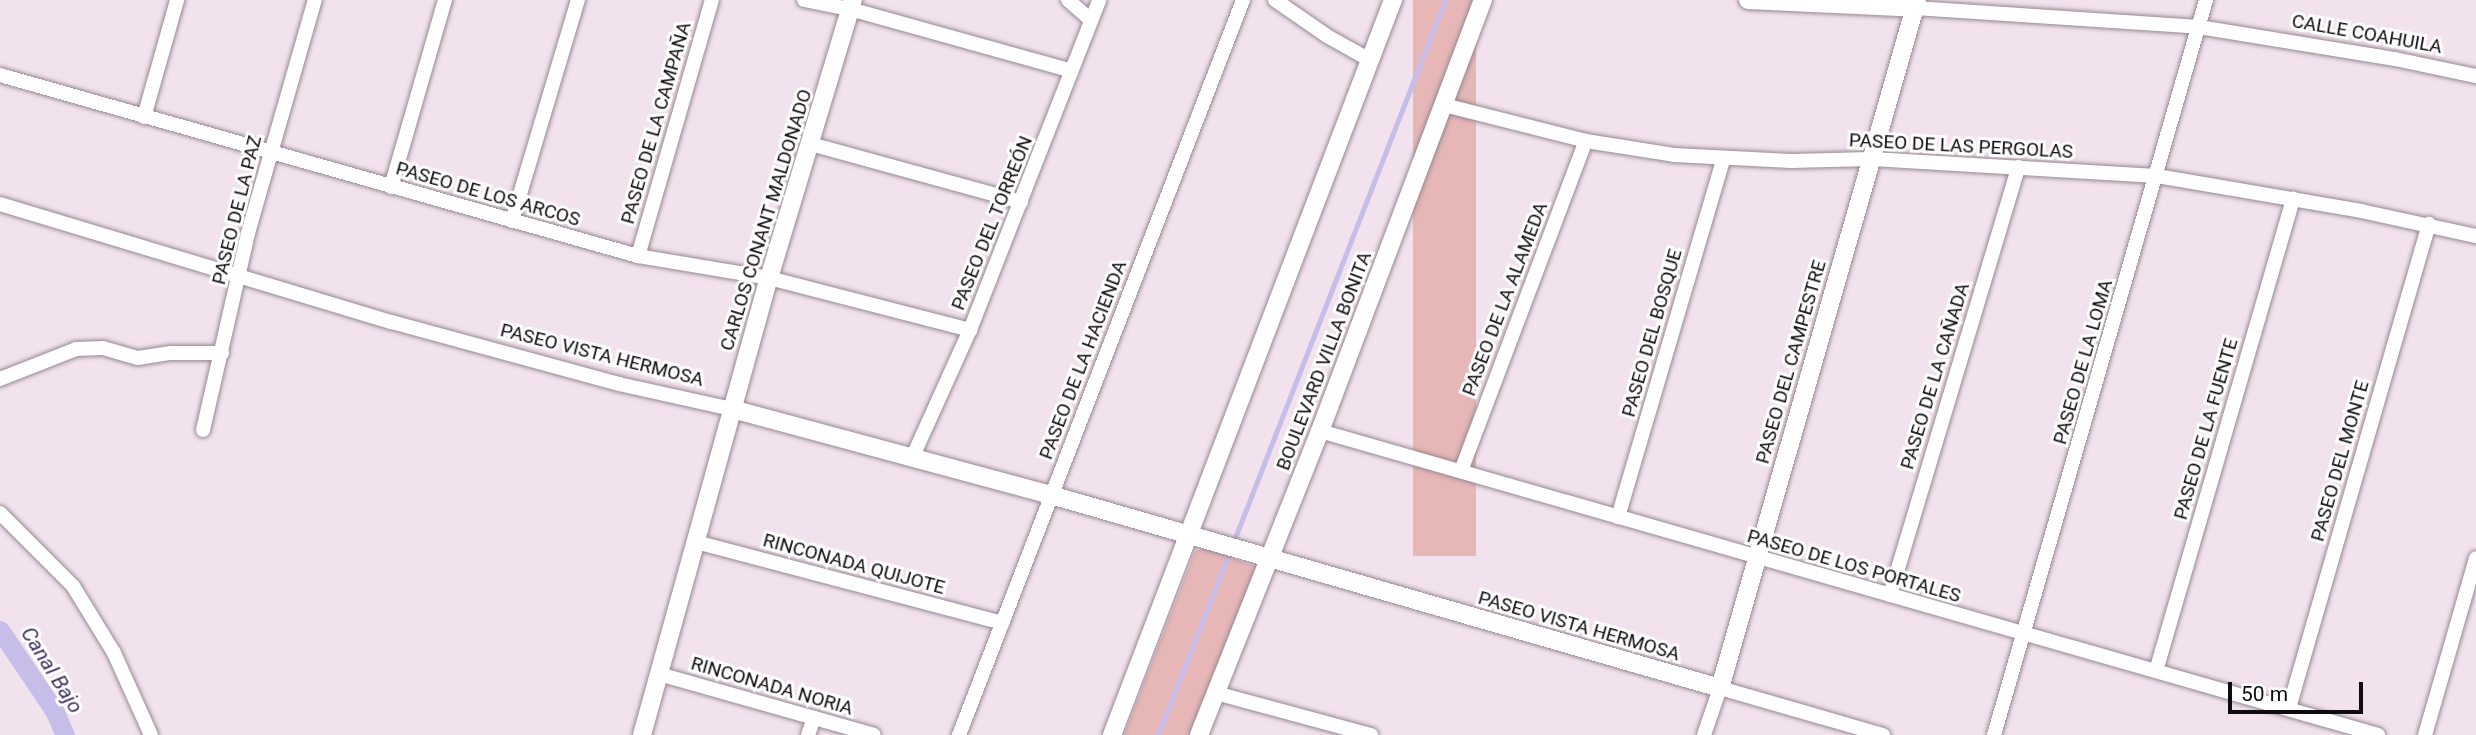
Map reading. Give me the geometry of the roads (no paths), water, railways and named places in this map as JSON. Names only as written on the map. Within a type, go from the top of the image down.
[{"type":"street","points":[[145,117],[177,0]]},
{"type":"street","name":"PASEO DE LA PAZ","points":[[204,430],[270,153],[314,0]]},
{"type":"street","points":[[391,187],[445,0]]},
{"type":"street","points":[[512,221],[578,0]]},
{"type":"street","name":"PASEO DE LA CAMPAÑA","points":[[638,256],[712,0]]},
{"type":"street","points":[[804,0],[851,5],[1072,71]]},
{"type":"street","points":[[1068,0],[1091,20]]},
{"type":"street","name":"PASEO DEL TORREÓN","points":[[912,456],[970,330],[1099,0]]},
{"type":"street","name":"PASEO DE LA HACIENDA","points":[[959,735],[1243,0]]},
{"type":"street","points":[[1275,0],[1327,36],[1370,60]]},
{"type":"street","points":[[1112,735],[1193,537],[1393,0]]},
{"type":"street","name":"BOULEVARD VILLA BONITA","points":[[1199,735],[1266,559],[1320,431],[1483,0]]},
{"type":"street","name":"CALLE COAHUILA","points":[[1748,0],[1916,4],[2199,27],[2395,59],[2476,76]]},
{"type":"street","name":"PASEO DE LA LOMA","points":[[1994,735],[2206,0]]},
{"type":"street","name":"PASEO DEL CAMPESTRE","points":[[1704,735],[1720,688],[1916,4]]},
{"type":"street","name":"CARLOS CONANT MALDONADO","points":[[642,735],[769,278],[851,5]]},
{"type":"street","name":"PASEO DE LOS ARCOS","points":[[0,75],[638,256],[769,278],[970,330]]},
{"type":"street","name":"PASEO DE LAS PERGOLAS","points":[[1444,106],[1586,141],[1723,160],[1871,159],[2157,176],[2292,198],[2429,224],[2476,236]]},
{"type":"street","name":"PASEO DE LA ALAMEDA","points":[[1461,471],[1586,141]]},
{"type":"street","points":[[811,144],[1021,202]]},
{"type":"street","name":"PASEO DEL BOSQUE","points":[[1618,517],[1723,160]]},
{"type":"street","name":"PASEO DE LA CAÑADA","points":[[1889,595],[2018,167]]},
{"type":"street","name":"PASEO DE LA FUENTE","points":[[2156,671],[2292,198]]},
{"type":"street","name":"PASEO VISTA HERMOSA","points":[[0,204],[392,321],[619,384],[732,409],[912,456],[1883,735]]},
{"type":"street","name":"PASEO DEL MONTE","points":[[2289,708],[2429,224]]},
{"type":"street","points":[[0,379],[76,349],[103,348],[138,358],[171,353],[222,354]]},
{"type":"street","name":"PASEO DE LOS PORTALES","points":[[1320,431],[1757,559],[2378,735]]},
{"type":"street","points":[[0,513],[73,586],[114,653],[151,735]]},
{"type":"street","name":"RINCONADA QUIJOTE","points":[[696,542],[1002,623]]},
{"type":"street","points":[[2424,735],[2476,558]]},
{"type":"street","name":"RINCONADA NORIA","points":[[659,674],[874,735]]},
{"type":"street","points":[[1216,693],[1353,733],[1371,735]]},
{"type":"street","points":[[808,735],[814,718]]},
{"type":"waterway","points":[[1158,735],[1445,0]]},
{"type":"waterway","name":"Canal Bajo","points":[[0,630],[55,712],[65,735]]}]
